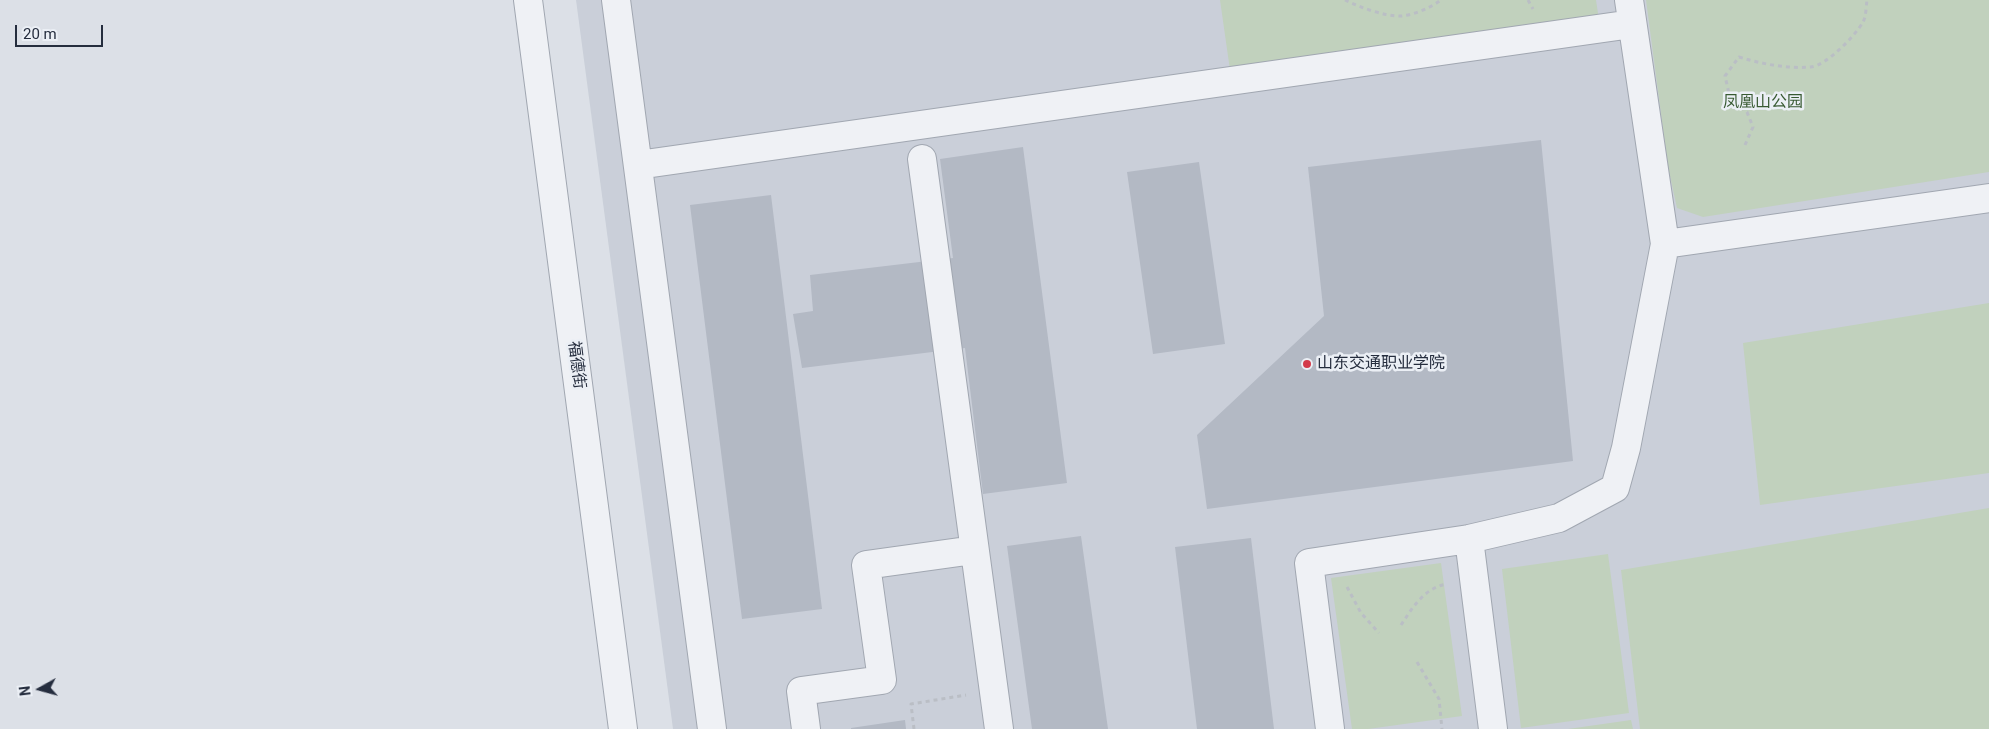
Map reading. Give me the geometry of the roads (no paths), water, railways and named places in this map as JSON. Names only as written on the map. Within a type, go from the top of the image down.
[{"type":"street","name":"福德街","points":[[528,0],[623,729]]},
{"type":"street","points":[[616,0],[712,729]]},
{"type":"street","points":[[638,165],[1630,12],[1665,244],[1626,448],[1615,488],[1559,518],[1469,539],[1309,563],[1330,729]]},
{"type":"street","points":[[922,159],[999,729]]},
{"type":"street","points":[[1665,244],[1989,198]]},
{"type":"street","points":[[1469,539],[1493,729]]},
{"type":"street","points":[[806,729],[801,691],[882,680],[866,565],[974,550]]},
{"type":"place","name":"山东交通职业学院","points":[[1307,364]]},
{"type":"park label","name":"凤凰山公园","points":[[1763,103]]}]
